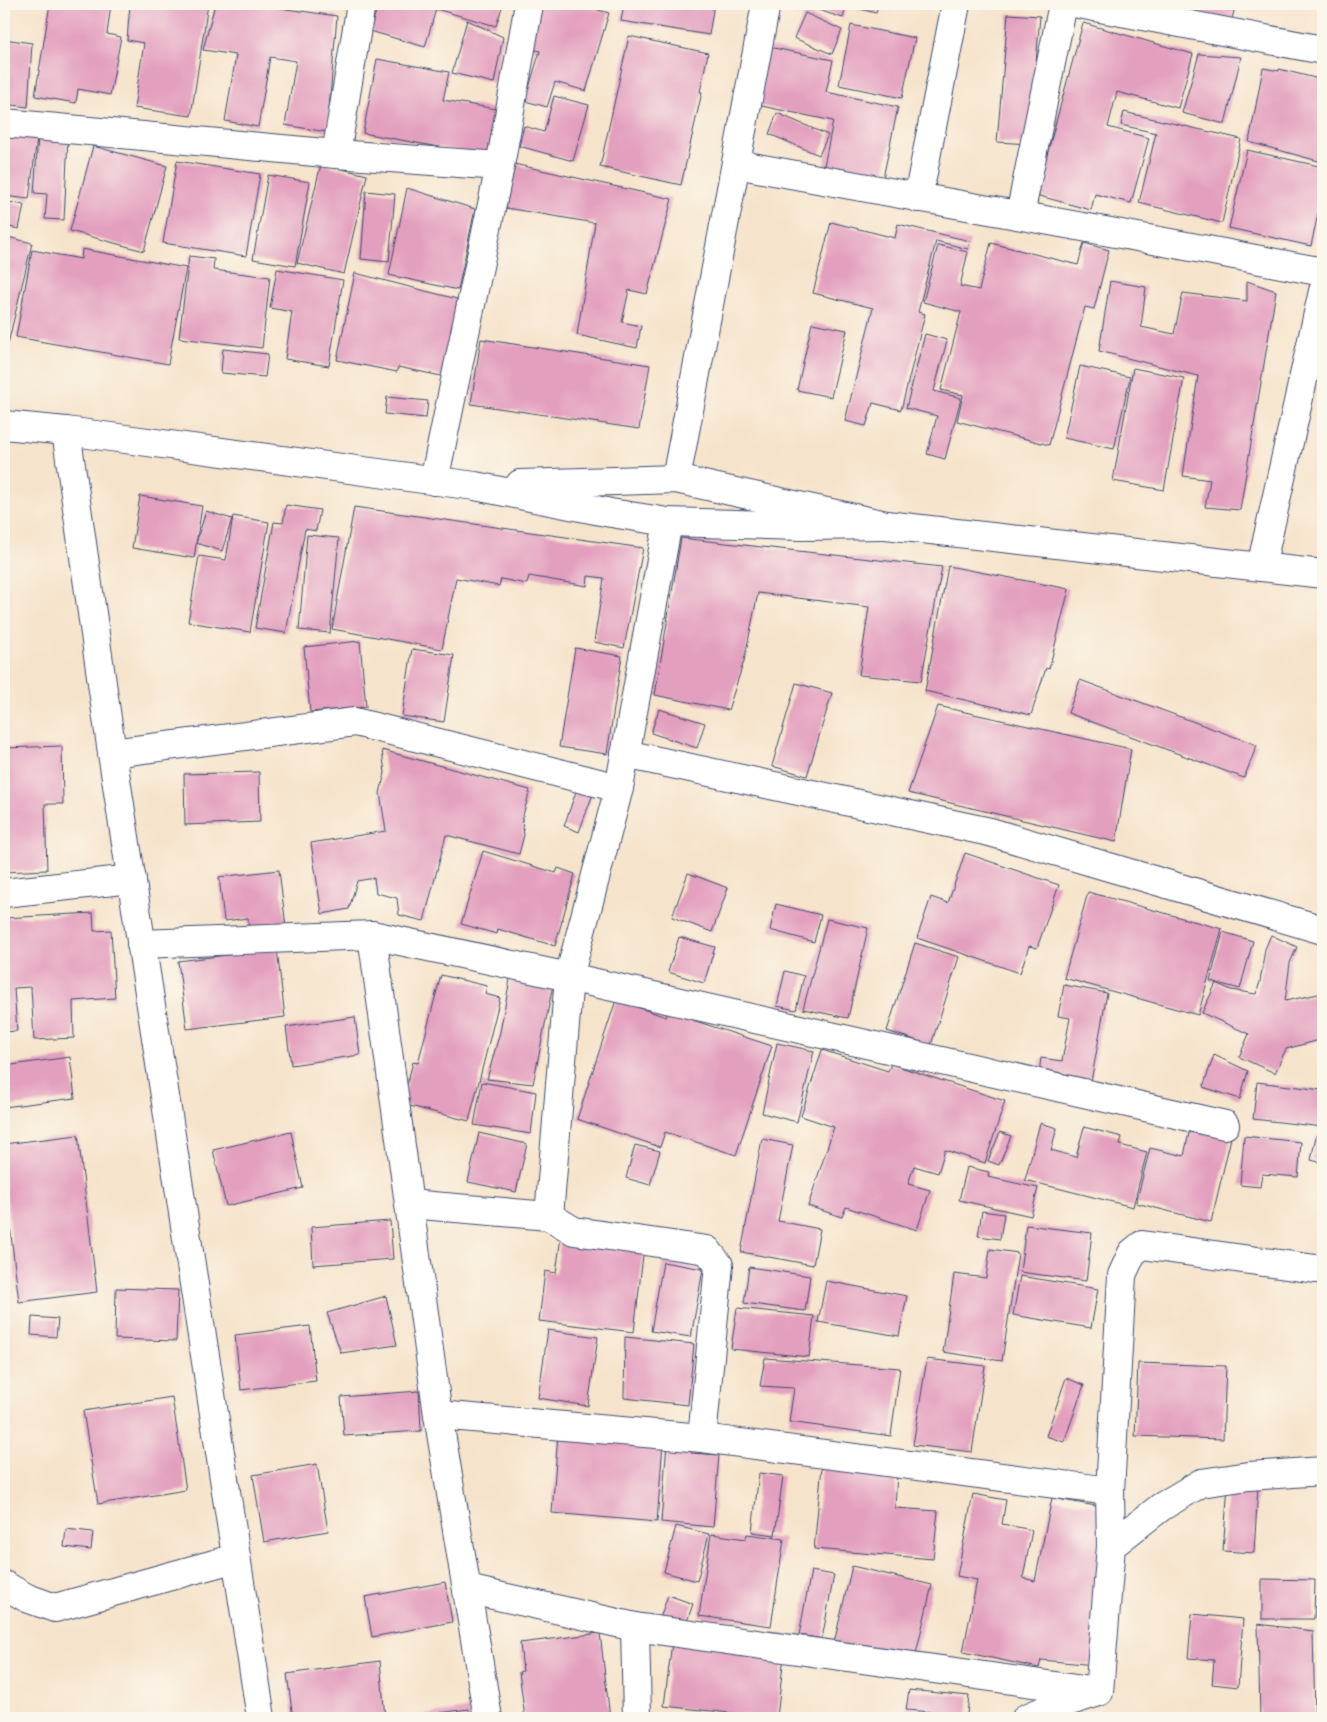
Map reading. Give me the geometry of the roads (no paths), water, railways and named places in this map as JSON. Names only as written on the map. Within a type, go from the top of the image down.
[{"type":"street","points":[[336,154],[361,4]]},
{"type":"street","points":[[434,481],[500,166],[529,4]]},
{"type":"street","points":[[676,479],[766,4]]},
{"type":"street","points":[[918,198],[956,4]]},
{"type":"street","points":[[1020,214],[1062,4]]},
{"type":"street","points":[[1079,4],[1323,50]]},
{"type":"street","points":[[4,122],[336,154],[500,166]]},
{"type":"street","points":[[736,164],[918,198],[1020,214],[1323,272]]},
{"type":"street","points":[[1261,567],[1323,291]]},
{"type":"street","points":[[4,425],[66,431],[475,486],[611,513],[668,522],[801,526],[886,525]]},
{"type":"street","points":[[66,431],[112,753],[261,1718]]},
{"type":"street","points":[[475,486],[676,479],[886,525],[1323,574]]},
{"type":"street","points":[[549,1216],[569,977],[619,788],[668,522]]},
{"type":"street","points":[[112,753],[354,722],[619,788]]},
{"type":"street","points":[[625,754],[990,832],[1323,930]]},
{"type":"street","points":[[4,892],[132,879]]},
{"type":"street","points":[[141,944],[372,935],[569,977],[1225,1125]]},
{"type":"street","points":[[372,935],[438,1415],[488,1718]]},
{"type":"street","points":[[409,1204],[549,1216],[574,1231],[707,1250],[719,1265],[702,1438]]},
{"type":"street","points":[[1099,1692],[1111,1546],[1110,1492],[1122,1275],[1132,1254],[1142,1245],[1323,1270]]},
{"type":"street","points":[[438,1415],[702,1438],[1110,1492]]},
{"type":"street","points":[[1111,1546],[1161,1507],[1201,1482],[1249,1476],[1323,1471]]},
{"type":"street","points":[[4,1585],[27,1598],[55,1608],[236,1558]]},
{"type":"street","points":[[467,1589],[635,1627],[1099,1692]]},
{"type":"street","points":[[635,1627],[637,1718]]},
{"type":"street","points":[[1026,1718],[1055,1706],[1099,1692]]}]
